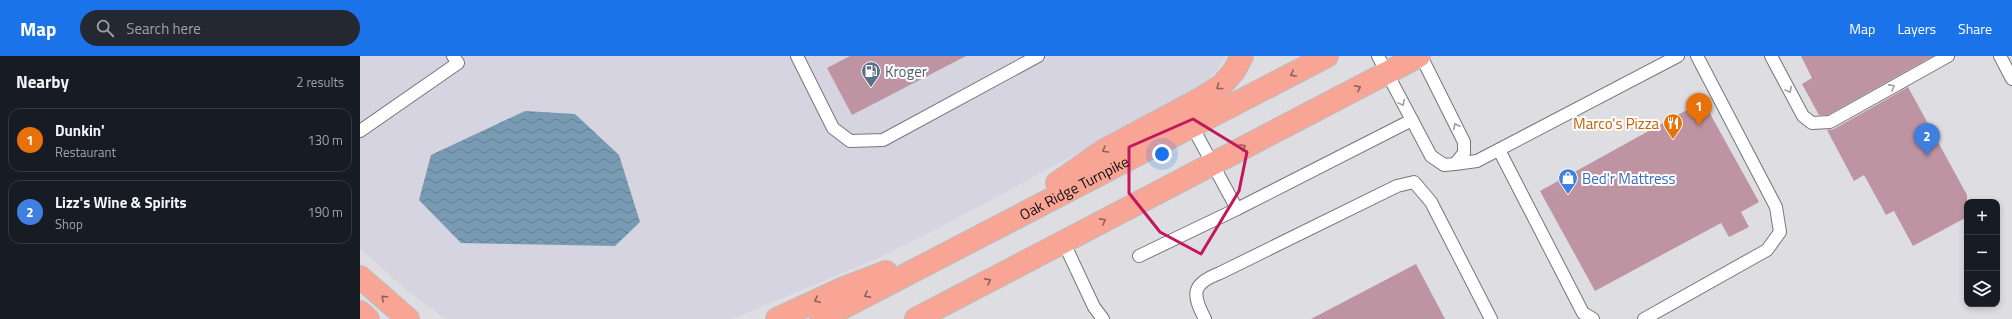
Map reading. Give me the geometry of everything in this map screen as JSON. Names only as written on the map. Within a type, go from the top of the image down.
[{"type":"highway","points":[[776,319],[844,288],[984,234],[1103,151],[1200,99],[1222,85],[1234,71],[1242,56]]},
{"type":"highway","name":"Oak Ridge Turnpike","points":[[821,319],[1327,56]]},
{"type":"highway","points":[[916,319],[1212,163],[1382,65],[1420,56]]},
{"type":"highway","points":[[360,277],[408,319]]},
{"type":"highway","points":[[933,319],[964,294]]},
{"type":"highway","points":[[360,312],[368,319]]},
{"type":"lane","points":[[360,131],[458,63],[453,56]]},
{"type":"lane","points":[[797,56],[833,128],[850,141],[883,140],[1038,56]]},
{"type":"lane","points":[[1420,56],[1464,142],[1464,153],[1455,164]]},
{"type":"lane","points":[[1382,65],[1431,156],[1444,165],[1477,161],[1678,56]]},
{"type":"lane","points":[[1644,319],[1768,250],[1780,232],[1776,207],[1698,56]]},
{"type":"lane","points":[[1771,56],[1803,116],[1812,123],[1830,122],[1948,56]]},
{"type":"lane","points":[[2000,56],[2012,79]]},
{"type":"lane","points":[[1139,256],[1237,210],[1412,120]]},
{"type":"lane","points":[[1192,126],[1237,210]]},
{"type":"lane","points":[[1499,150],[1583,314],[1592,319]]},
{"type":"lane","points":[[1205,319],[1196,301],[1196,290],[1205,278],[1220,273],[1397,186],[1414,182],[1431,202],[1491,319]]},
{"type":"lane","points":[[1063,241],[1094,307],[1103,319]]},
{"type":"highlighted area","points":[[1193,119],[1247,152],[1239,191],[1201,254],[1160,232],[1129,193],[1129,147]]},
{"type":"shaded area","points":[[360,56],[1225,56],[1216,72],[1191,92],[937,229],[874,260],[732,319],[447,319],[399,284],[360,248]]},
{"type":"water","points":[[525,111],[575,114],[619,155],[640,222],[615,246],[461,243],[419,200],[431,155]]},
{"type":"building","name":"Kroger","points":[[850,56],[966,56],[852,115],[827,68]]},
{"type":"building","points":[[1801,56],[1933,56],[1828,115],[1819,115],[1802,84],[1812,78]]},
{"type":"building","points":[[1908,87],[1967,195],[1967,199],[1964,199],[1964,219],[1913,246],[1894,211],[1886,215],[1864,175],[1854,181],[1827,130],[1834,129]]},
{"type":"building","points":[[1703,101],[1759,202],[1741,212],[1749,227],[1729,237],[1721,223],[1595,291],[1540,191]]},
{"type":"building","points":[[1416,264],[1445,319],[1311,319]]},
{"type":"place","name":"Kroger","points":[[871,88]]},
{"type":"place","name":"Dunkin'","points":[[1699,126]]},
{"type":"place","name":"Marco's Pizza","points":[[1673,140]]},
{"type":"place","name":"Lizz's Wine & Spirits","points":[[1927,156]]},
{"type":"place","name":"Bed'r Mattress","points":[[1568,195]]}]
